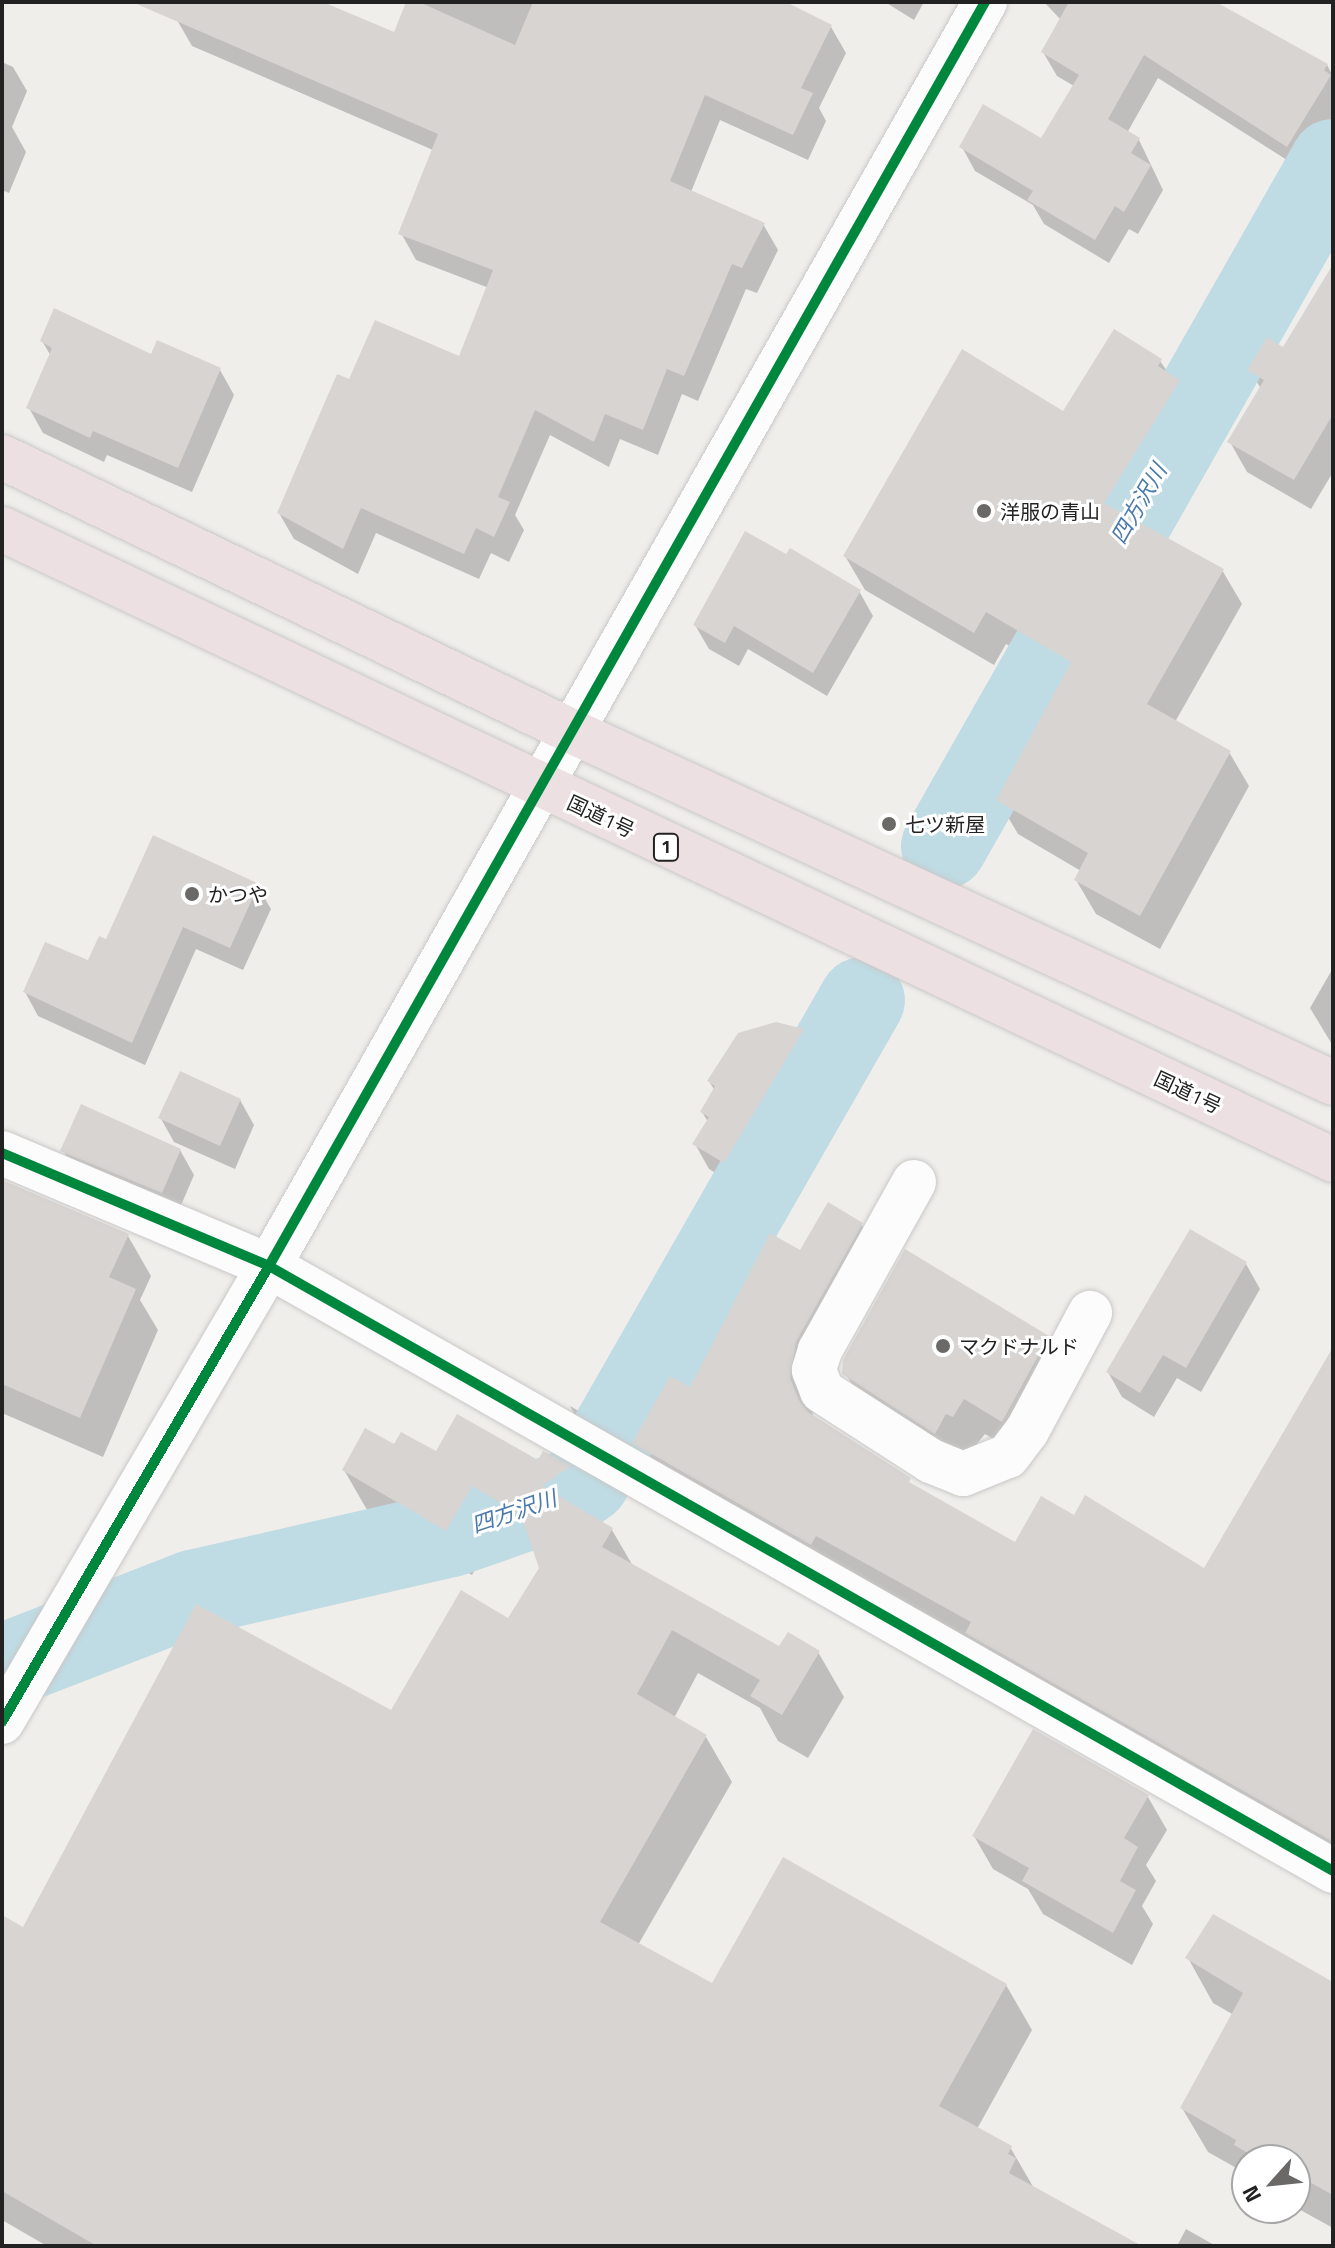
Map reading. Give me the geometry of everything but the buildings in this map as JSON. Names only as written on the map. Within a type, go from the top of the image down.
[{"type":"highway","points":[[2,457],[571,731],[1333,1083]]},
{"type":"highway","name":"国道1号","points":[[2,529],[542,789],[1333,1160]]},
{"type":"street","points":[[2,1722],[269,1266],[542,789],[571,731],[985,2]]},
{"type":"street","points":[[2,1153],[269,1266],[1333,1871]]},
{"type":"street","points":[[914,1182],[820,1350],[814,1370],[822,1391],[931,1461],[963,1474],[1008,1456],[1027,1431],[1090,1313]]},
{"type":"waterway","name":"四方沢川","points":[[944,846],[1333,162]]},
{"type":"waterway","name":"四方沢川","points":[[2,1667],[193,1593],[451,1534],[571,1492],[587,1480],[862,1000]]},
{"type":"cycle path","points":[[2,1722],[269,1266],[985,2]]},
{"type":"cycle path","points":[[2,1153],[269,1266],[1333,1871]]},
{"type":"place","name":"洋服の青山","points":[[984,511]]},
{"type":"place","name":"七ツ新屋","points":[[889,824]]},
{"type":"place","name":"かつや","points":[[192,894]]},
{"type":"place","name":"マクドナルド","points":[[943,1346]]}]
